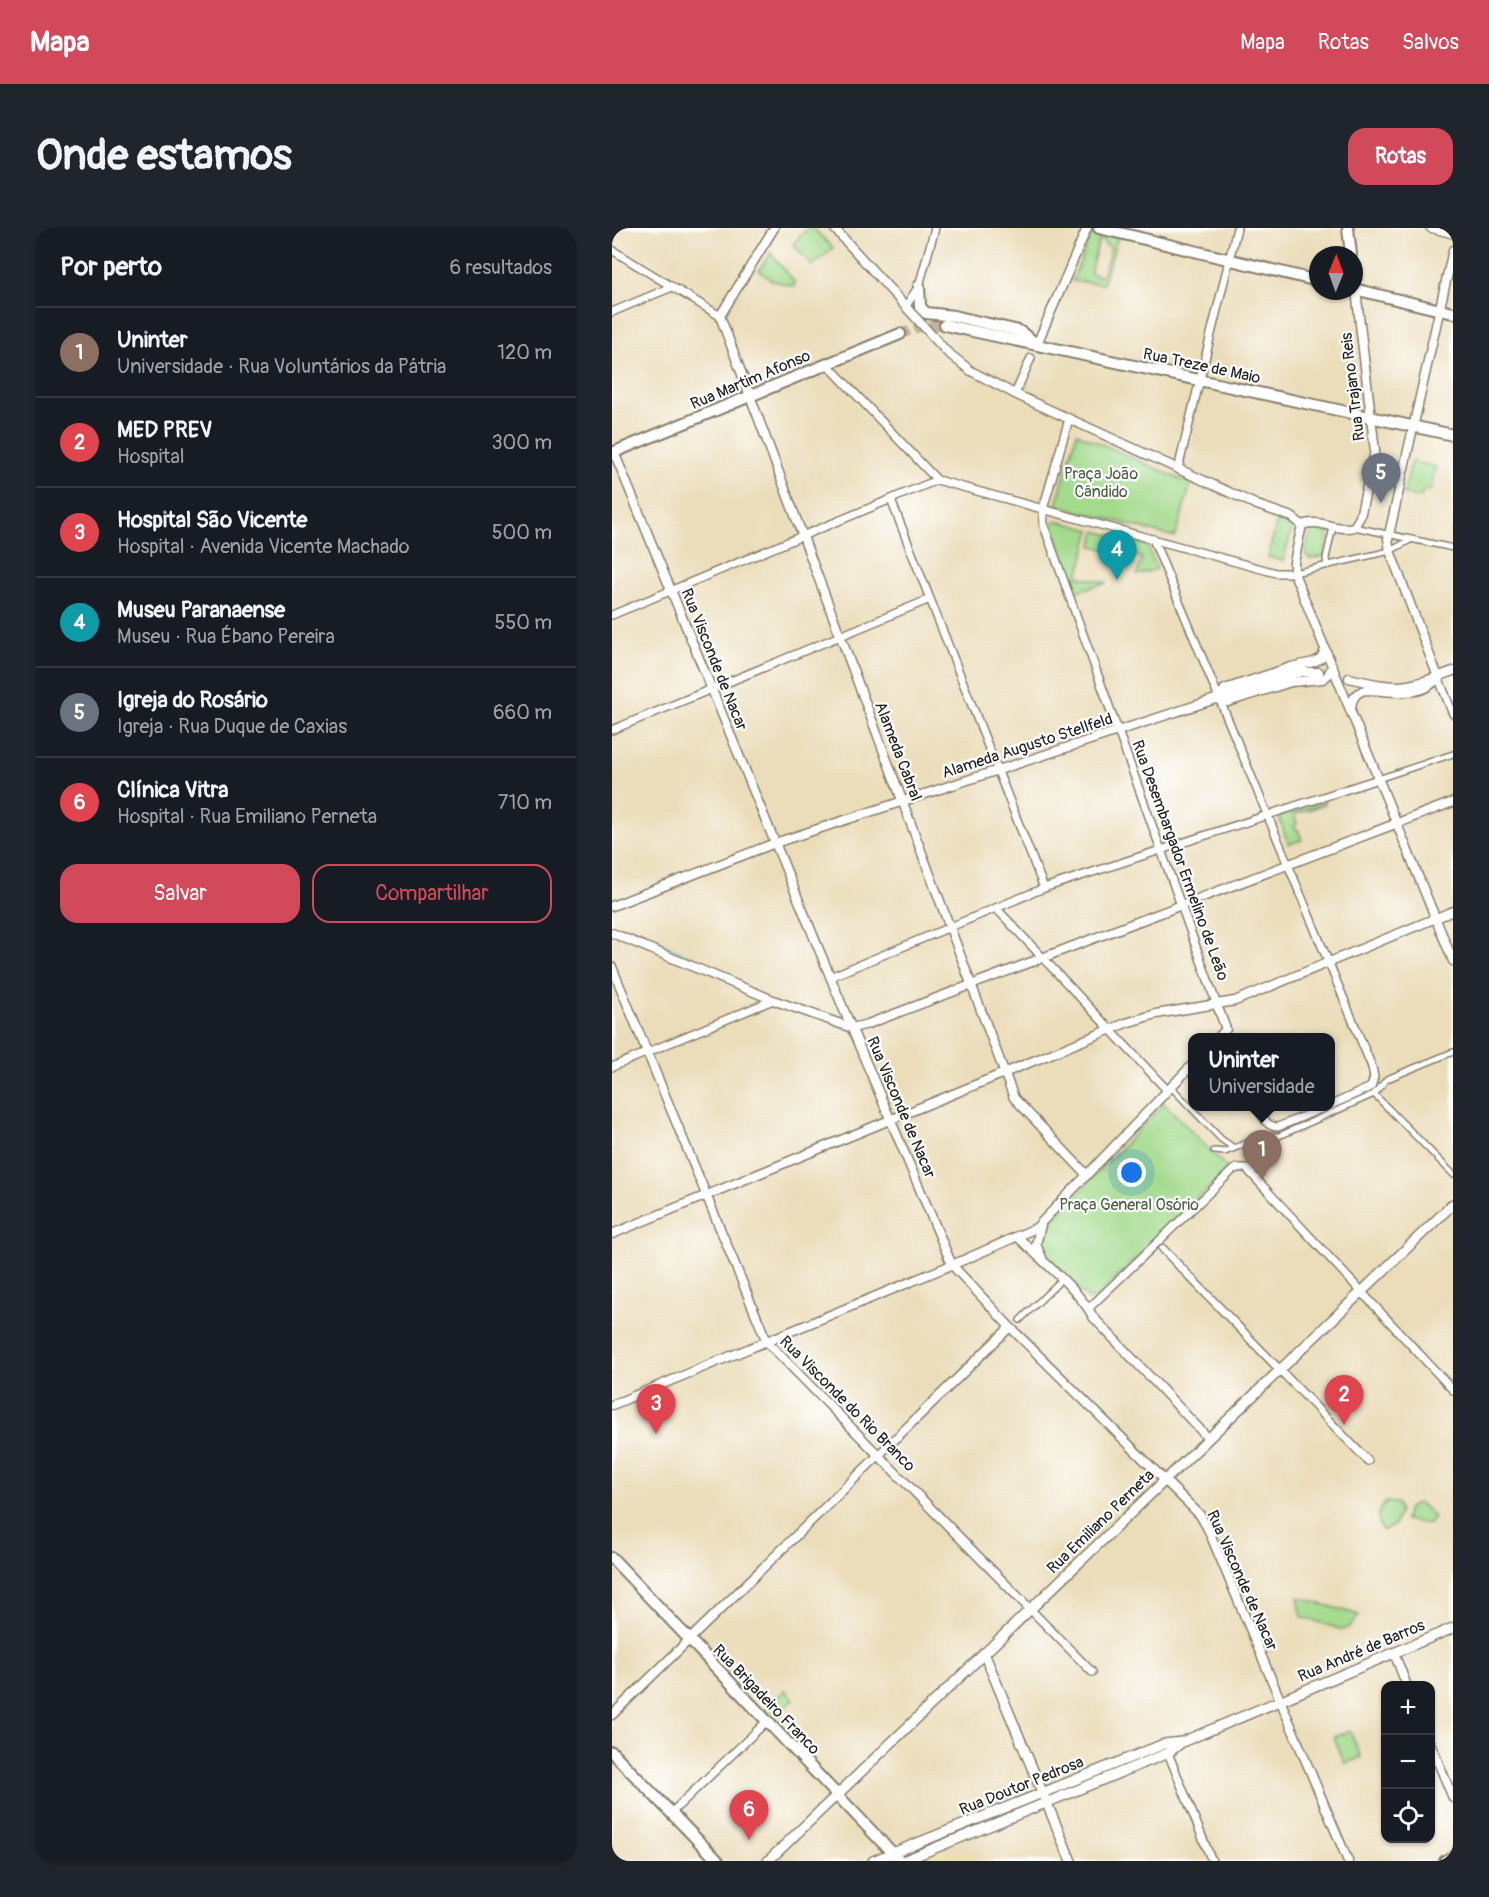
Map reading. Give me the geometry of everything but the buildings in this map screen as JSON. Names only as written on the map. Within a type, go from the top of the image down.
[{"type":"main road","points":[[1099,228],[1309,278]]},
{"type":"main road","points":[[1348,228],[1350,246]]},
{"type":"main road","points":[[919,286],[920,307],[926,313],[954,316],[1019,331],[1037,344]]},
{"type":"main road","points":[[1363,291],[1453,313]]},
{"type":"main road","name":"Rua Treze de Maio","points":[[945,325],[1453,435]]},
{"type":"main road","name":"Rua Martim Afonso","points":[[613,451],[900,334]]},
{"type":"main road","name":"Rua Emiliano Perneta","points":[[768,1861],[1453,1204]]},
{"type":"main road","name":"Rua Brigadeiro Franco","points":[[612,1558],[899,1858]]},
{"type":"main road","name":"Rua André de Barros","points":[[1280,1701],[1453,1628]]},
{"type":"main road","points":[[984,1653],[1071,1861]]},
{"type":"main road","name":"Rua Doutor Pedrosa","points":[[873,1861],[899,1858],[966,1835],[1167,1754],[1182,1742],[1280,1701]]},
{"type":"main road","name":"Rua Doutor Pedrosa","points":[[899,1858],[962,1825],[1013,1804],[1164,1744],[1182,1742]]},
{"type":"main road","points":[[612,1752],[718,1861]]},
{"type":"main road","points":[[1117,1763],[1122,1772]]},
{"type":"main road","points":[[1013,1804],[1036,1807]]},
{"type":"main road","points":[[962,1825],[966,1835]]},
{"type":"main road","points":[[1444,1861],[1453,1857]]},
{"type":"street","points":[[612,250],[720,316],[774,228]]},
{"type":"street","points":[[834,228],[958,362],[971,371],[1015,394],[1257,506],[1292,517],[1302,525]]},
{"type":"street","points":[[906,306],[919,286],[935,228]]},
{"type":"street","points":[[1015,394],[1087,228]]},
{"type":"street","points":[[1178,469],[1238,228]]},
{"type":"street","points":[[1430,228],[1453,234]]},
{"type":"street","points":[[1453,250],[1389,534],[1390,551],[1453,714]]},
{"type":"street","points":[[612,312],[672,287]]},
{"type":"street","name":"Rua Trajano Reis","points":[[1354,527],[1360,517],[1374,455],[1356,300]]},
{"type":"street","name":"Alameda Cabral","points":[[720,316],[1014,1098],[1087,1175]]},
{"type":"street","points":[[827,364],[937,480],[1276,573],[1294,573],[1390,551],[1412,539]]},
{"type":"street","name":"Rua Desembargador Ermelino de Leão","points":[[1070,419],[1043,509],[1044,526],[1227,1033]]},
{"type":"street","name":"Rua Visconde de Nacar","points":[[613,451],[830,977],[952,1265],[1010,1328],[1191,1505],[1204,1521],[1348,1861]]},
{"type":"street","points":[[612,615],[937,480]]},
{"type":"street","points":[[891,500],[1044,888]]},
{"type":"street","points":[[1302,525],[1312,522],[1346,529],[1354,527],[1453,548]]},
{"type":"street","points":[[1302,525],[1294,562],[1294,573],[1453,961]]},
{"type":"street","points":[[1328,565],[1326,558],[1333,527]]},
{"type":"street","points":[[1153,539],[1372,1066],[1374,1077],[1371,1087],[1335,1104]]},
{"type":"street","points":[[612,730],[930,599]]},
{"type":"street","points":[[1219,698],[1225,689],[1291,667],[1314,662],[1321,658],[1325,650]]},
{"type":"street","points":[[1219,698],[1228,702],[1292,682],[1323,680],[1332,667]]},
{"type":"street","points":[[1349,678],[1382,686],[1399,687],[1416,685],[1453,671]]},
{"type":"street","name":"Alameda Augusto Stellfeld","points":[[612,906],[775,843],[1293,674],[1319,672]]},
{"type":"street","points":[[1352,716],[1352,700],[1360,691],[1410,692],[1433,684],[1438,677]]},
{"type":"street","points":[[830,977],[1044,888],[1453,754]]},
{"type":"street","points":[[612,933],[773,1000],[852,1028],[868,1024],[1453,802]]},
{"type":"street","points":[[996,908],[1110,1029],[1188,1107]]},
{"type":"street","points":[[612,1234],[1110,1029],[1156,1014],[1235,1001],[1453,911]]},
{"type":"street","name":"Rua Visconde do Rio Branco","points":[[612,967],[767,1341],[1092,1671]]},
{"type":"street","points":[[612,1067],[773,1000]]},
{"type":"street","points":[[1214,1151],[1224,1153],[1261,1137],[1279,1136],[1374,1094],[1387,1079],[1453,1052]]},
{"type":"street","points":[[612,1405],[952,1265],[1041,1224],[1188,1070]]},
{"type":"street","points":[[1374,1094],[1453,1174]]},
{"type":"street","points":[[1192,1111],[1221,1139],[1234,1148]]},
{"type":"street","points":[[1260,1111],[1272,1127],[1283,1126],[1318,1111]]},
{"type":"street","points":[[1089,1308],[1233,1170],[1242,1167],[1249,1170],[1453,1390]]},
{"type":"street","points":[[1041,1224],[1036,1244],[1043,1261]]},
{"type":"street","points":[[1017,1236],[1089,1308],[1093,1317],[1209,1438]]},
{"type":"street","points":[[1162,1249],[1368,1461]]},
{"type":"street","points":[[1020,1320],[1058,1283]]},
{"type":"street","points":[[612,1715],[1010,1328]]},
{"type":"street","points":[[1394,1653],[1405,1681]]},
{"type":"street","points":[[671,1813],[767,1721]]},
{"type":"street","points":[[1435,1753],[1453,1798]]},
{"type":"street","points":[[1167,1754],[1212,1861]]},
{"type":"green space","points":[[808,228],[813,228],[833,248],[812,266],[793,244]]},
{"type":"green space","points":[[1095,231],[1118,237],[1103,284],[1072,281],[1092,233]],"holes":[[[1099,240],[1106,242],[1105,245],[1111,247],[1102,277],[1090,273]]]},
{"type":"green space","points":[[771,253],[795,283],[794,286],[771,280],[759,270]]},
{"type":"green space","name":"Praça João Cândido","points":[[1077,433],[1191,484],[1175,537],[1056,505]]},
{"type":"green space","points":[[1411,461],[1436,467],[1430,491],[1424,490],[1420,498],[1404,494]]},
{"type":"green space","points":[[1055,520],[1091,530],[1078,576],[1107,583],[1076,591],[1052,524]]},
{"type":"green space","points":[[1277,521],[1293,525],[1283,561],[1268,557]]},
{"type":"green space","points":[[1311,529],[1329,533],[1324,556],[1310,559],[1305,554]]},
{"type":"green space","points":[[1096,531],[1147,545],[1157,569],[1137,575],[1142,557],[1118,548],[1116,552],[1092,546]]},
{"type":"green space","points":[[1324,801],[1325,804],[1294,815],[1297,824],[1294,826],[1296,830],[1298,829],[1302,840],[1288,844],[1279,817]]},
{"type":"green space","name":"Praça General Osório","points":[[1161,1100],[1228,1169],[1097,1297],[1088,1299],[1040,1251],[1041,1231],[1162,1106]]},
{"type":"green space","points":[[1387,1502],[1397,1503],[1400,1511],[1395,1525],[1383,1531],[1379,1524],[1379,1516],[1381,1508]]},
{"type":"green space","points":[[1417,1503],[1434,1517],[1428,1524],[1405,1520],[1408,1508]]},
{"type":"green space","points":[[1298,1597],[1359,1615],[1350,1626],[1343,1630],[1302,1617]]},
{"type":"green space","points":[[785,1690],[794,1699],[772,1721],[763,1712]]},
{"type":"green space","points":[[1350,1731],[1361,1757],[1345,1764],[1334,1737]]},
{"type":"waterway","points":[[621,927],[701,961]]},
{"type":"tunnel","points":[[900,334],[920,327],[945,325]]},
{"type":"place","name":"Igreja do Rosário","points":[[1381,503]]},
{"type":"place","name":"Museu Paranaense","points":[[1117,580]]},
{"type":"place","name":"Uninter","points":[[1262,1180]]},
{"type":"place","name":"MED PREV","points":[[1344,1425]]},
{"type":"place","name":"Hospital São Vicente","points":[[656,1434]]},
{"type":"place","name":"Clínica Vitra","points":[[749,1840]]}]
